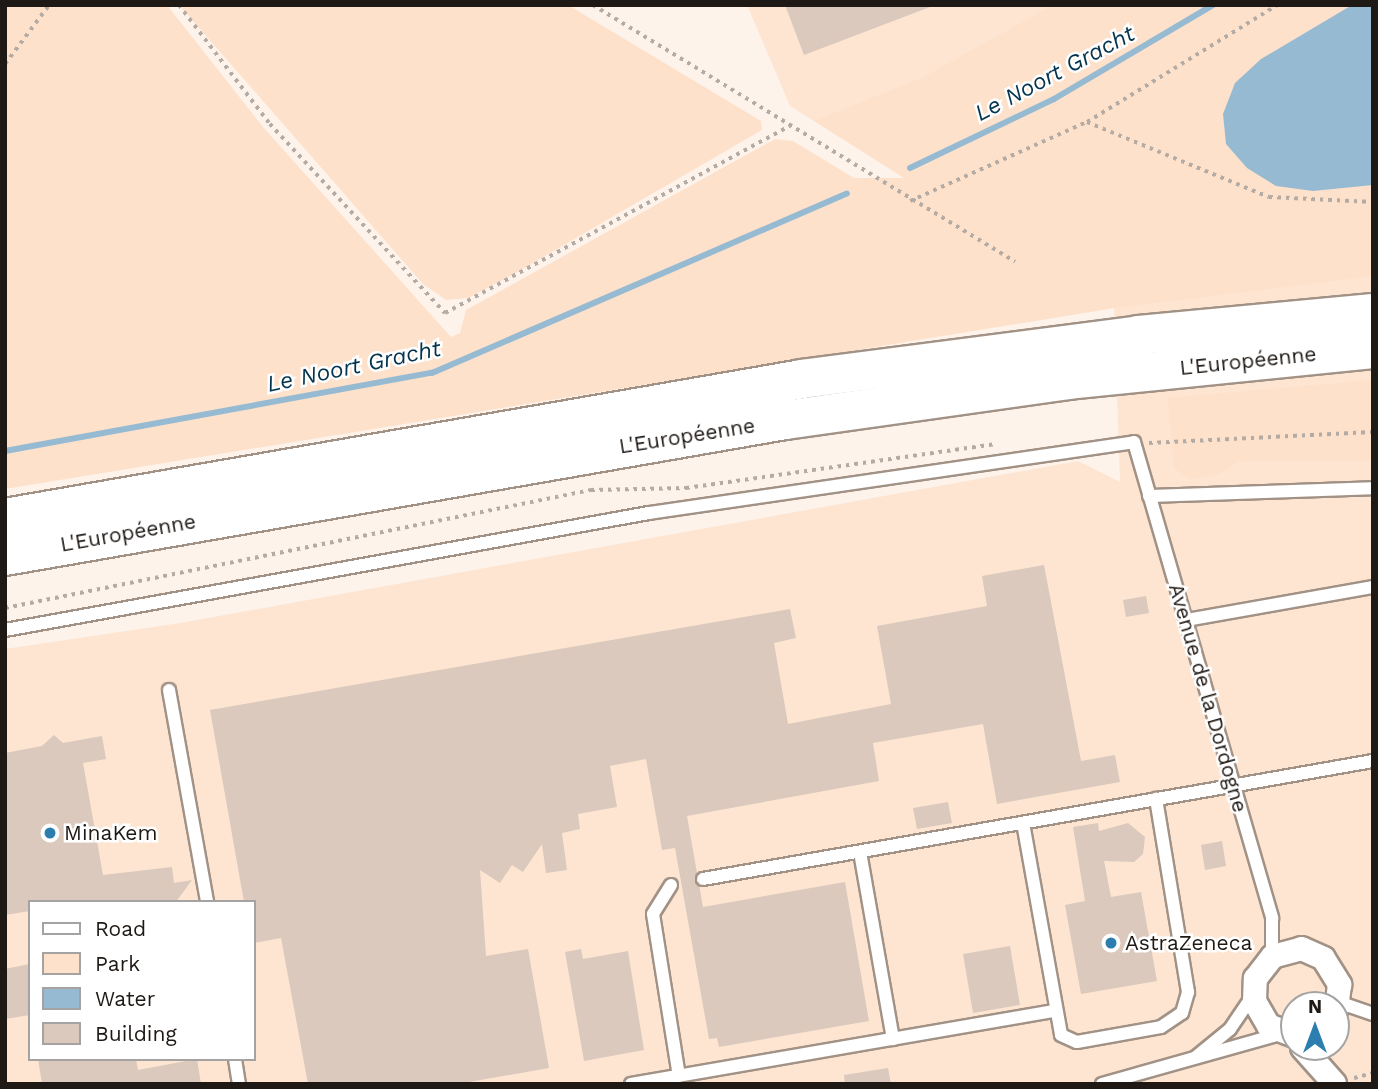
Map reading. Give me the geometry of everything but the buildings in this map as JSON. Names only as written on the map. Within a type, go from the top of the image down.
[{"type":"highway","name":"L'Européenne","points":[[5,517],[802,379],[1373,313]]},
{"type":"highway","name":"L'Européenne","points":[[5,556],[588,451],[1151,371],[1373,349]]},
{"type":"highway","points":[[1151,371],[1373,365]]},
{"type":"street","points":[[1280,1030],[1264,1021],[1253,995],[1257,973],[1272,956],[1301,948],[1323,958],[1337,978],[1337,991]]},
{"type":"street","points":[[1314,1061],[1335,1083]]},
{"type":"street","points":[[1332,1061],[1335,1083]]},
{"type":"lane","name":"Avenue de la Dordogne","points":[[5,630],[639,514],[1134,442],[1272,918],[1272,956]]},
{"type":"lane","points":[[1149,496],[1198,489],[1373,488]]},
{"type":"lane","points":[[1185,620],[1373,587]]},
{"type":"lane","points":[[170,690],[207,900]]},
{"type":"lane","points":[[703,879],[1373,761]]},
{"type":"lane","points":[[1023,823],[1053,1011],[1061,1035],[1077,1042],[1167,1025],[1185,1009],[1188,985],[1156,799]]},
{"type":"lane","points":[[860,852],[893,1039]]},
{"type":"lane","points":[[671,885],[657,901],[654,928],[679,1076]]},
{"type":"lane","points":[[1183,1063],[1220,1040],[1253,995]]},
{"type":"lane","points":[[1350,1008],[1373,1014]]},
{"type":"lane","points":[[631,1084],[1053,1011]]},
{"type":"lane","points":[[1102,1084],[1280,1041]]},
{"type":"lane","points":[[235,1061],[239,1084]]},
{"type":"path","points":[[5,64],[49,5]]},
{"type":"path","points":[[179,5],[270,124],[445,313],[790,126]]},
{"type":"path","points":[[593,5],[909,201],[1014,262]]},
{"type":"path","points":[[909,201],[1087,121],[1277,5]]},
{"type":"path","points":[[1087,121],[1269,197],[1373,202]]},
{"type":"shaded area","points":[[747,5],[1373,5],[1373,1084],[5,1084],[5,649],[180,623],[1078,461],[1120,482],[1114,308],[790,106]]},
{"type":"green space","points":[[5,5],[167,5],[263,127],[451,337],[460,333],[466,310],[775,139],[793,141],[854,178],[904,178],[814,121],[922,78],[1053,5],[1352,5],[1261,59],[1235,83],[1313,191],[1373,185],[1373,276],[1115,308],[5,489]]},
{"type":"green space","points":[[179,5],[568,5],[761,121],[762,130],[514,274],[468,298],[446,300],[423,284]]},
{"type":"green space","points":[[1373,380],[1373,461],[1240,461],[1219,474],[1190,479],[1174,468],[1168,398]]},
{"type":"water","points":[[1352,5],[1373,5],[1373,185],[1313,191],[1276,186],[1247,168],[1226,144],[1223,114],[1235,83],[1261,59]]},
{"type":"waterway","name":"Le Noort Gracht","points":[[910,168],[1054,99],[1213,5]]},
{"type":"waterway","name":"Le Noort Gracht","points":[[5,451],[432,373],[847,193]]},
{"type":"place","name":"MinaKem","points":[[50,833]]},
{"type":"place","name":"AstraZeneca","points":[[1111,943]]}]
